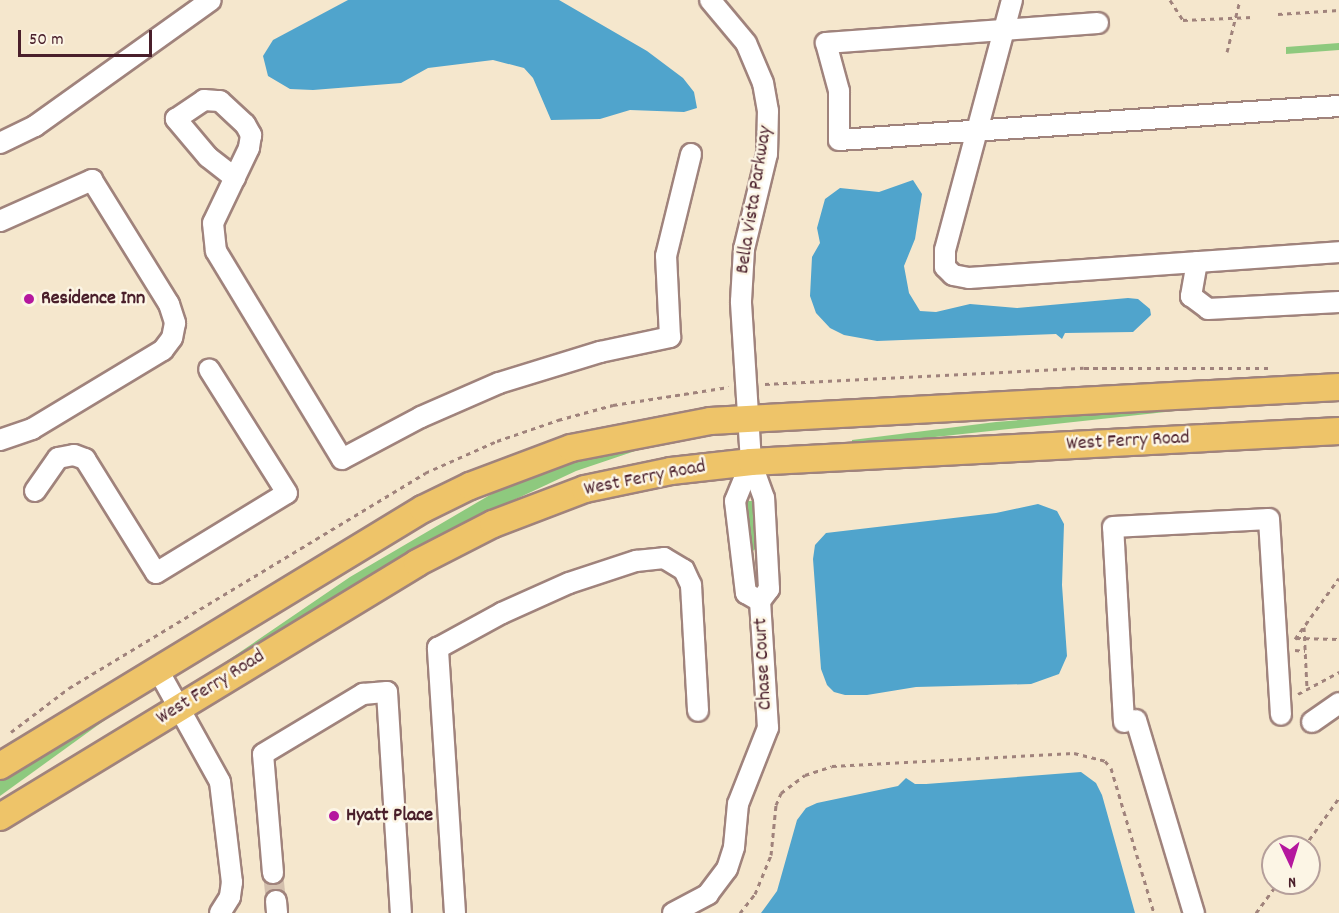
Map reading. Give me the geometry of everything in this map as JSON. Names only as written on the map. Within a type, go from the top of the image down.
[{"type":"main road","points":[[0,766],[368,540],[470,486],[571,448],[620,436],[749,418],[1339,387]]},
{"type":"main road","name":"West Ferry Road","points":[[0,817],[384,582],[492,524],[543,503],[625,479],[751,462],[1339,431]]},
{"type":"street","points":[[0,143],[35,126],[211,0]]},
{"type":"street","name":"Bella Vista Parkway","points":[[710,0],[746,43],[763,82],[768,111],[767,154],[742,266],[749,418]]},
{"type":"street","points":[[1012,0],[945,250],[945,267],[953,275],[969,278],[1339,252]]},
{"type":"street","points":[[1098,23],[826,43],[839,91],[839,140],[1339,106]]},
{"type":"street","points":[[235,178],[213,223],[216,251],[342,459],[421,417],[499,383],[600,352],[670,337],[666,256],[691,154]]},
{"type":"street","points":[[0,221],[92,180],[169,304],[175,323],[172,338],[162,350],[32,429],[0,440]]},
{"type":"street","points":[[1197,262],[1191,296],[1200,306],[1208,309],[1339,302]]},
{"type":"street","points":[[35,491],[58,458],[74,455],[85,459],[156,573],[287,493],[209,369]]},
{"type":"street","name":"Chase Court","points":[[673,913],[708,894],[727,869],[734,848],[738,804],[768,728],[760,601],[769,589],[764,498],[751,462],[749,418]]},
{"type":"street","name":"Chase Court","points":[[751,462],[735,501],[746,593],[760,601]]},
{"type":"street","points":[[1194,913],[1130,721],[1113,527],[1269,519],[1281,715]]},
{"type":"street","points":[[455,913],[438,648],[485,621],[569,583],[636,561],[664,558],[684,570],[691,585],[698,711]]},
{"type":"street","points":[[158,670],[215,768],[224,796],[232,882],[230,897],[220,913]]},
{"type":"street","points":[[273,873],[263,754],[363,693],[387,692],[401,913]]},
{"type":"street","points":[[1312,722],[1339,703]]},
{"type":"path","points":[[1170,0],[1183,20],[1252,16]]},
{"type":"path","points":[[1227,52],[1240,0]]},
{"type":"path","points":[[1278,14],[1339,10]]},
{"type":"path","points":[[783,383],[1084,368],[1276,368]]},
{"type":"path","points":[[1305,651],[1291,649],[1295,638],[1339,578]]},
{"type":"path","points":[[1304,625],[1307,689]]},
{"type":"path","points":[[8,735],[69,688],[168,628]]},
{"type":"path","points":[[1295,638],[1339,639]]},
{"type":"path","points":[[1294,697],[1339,672]]},
{"type":"path","points":[[740,913],[755,894],[771,855],[776,805],[781,793],[805,775],[832,766],[1074,753],[1105,761],[1111,768],[1154,913]]},
{"type":"path","points":[[1313,835],[1339,798]]},
{"type":"path","points":[[1256,913],[1269,895]]},
{"type":"green space","points":[[1339,43],[1339,50],[1286,54],[1286,47]]},
{"type":"green space","points":[[1185,406],[1184,410],[852,446],[852,440],[996,422]]},
{"type":"green space","points":[[653,440],[653,445],[576,471],[460,525],[225,668],[224,663],[350,577],[524,475]]},
{"type":"green space","points":[[746,501],[753,501],[756,548],[752,552],[749,549]]},
{"type":"green space","points":[[104,716],[105,720],[0,796],[0,781]]},
{"type":"water","points":[[348,0],[559,0],[647,51],[683,78],[694,92],[697,108],[684,112],[630,110],[600,119],[551,120],[533,78],[524,68],[493,60],[428,68],[401,83],[313,90],[290,89],[268,76],[263,56],[273,40]]},
{"type":"water","points":[[913,180],[922,194],[915,239],[904,266],[909,293],[920,311],[936,312],[970,304],[1017,308],[1128,298],[1138,299],[1150,309],[1151,315],[1133,332],[1065,333],[1062,339],[1056,334],[877,341],[844,335],[830,328],[816,313],[810,296],[812,257],[820,243],[817,228],[825,199],[840,188],[879,192]]},
{"type":"water","points":[[1038,504],[1057,511],[1064,524],[1062,585],[1067,656],[1059,674],[1031,684],[916,687],[867,695],[845,695],[834,692],[827,685],[821,669],[813,559],[815,545],[826,533],[996,513]]},
{"type":"water","points":[[1081,772],[1096,783],[1102,795],[1135,913],[761,913],[777,891],[797,820],[806,808],[817,803],[898,786],[906,778],[915,784],[926,784]]},
{"type":"tunnel","points":[[273,873],[276,901]]},
{"type":"place","name":"Residence Inn","points":[[29,299]]},
{"type":"place","name":"Hyatt Place","points":[[334,816]]}]
